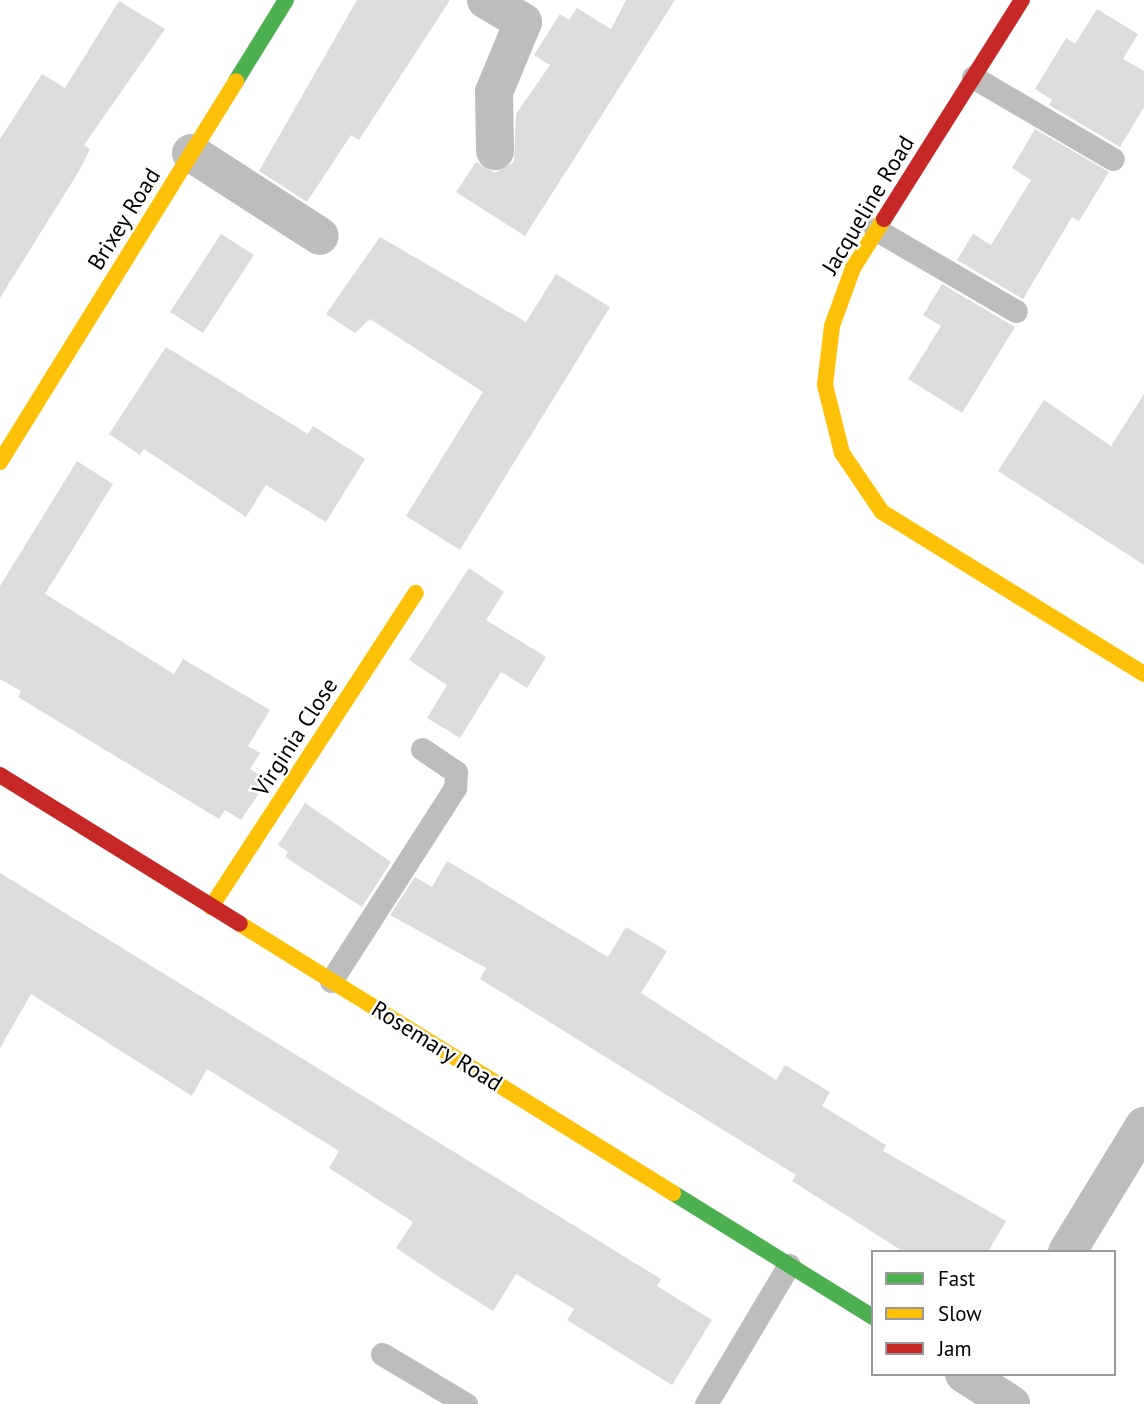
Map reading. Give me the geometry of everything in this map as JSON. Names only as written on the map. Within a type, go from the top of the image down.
[{"type":"street","name":"Brixey Road","points":[[0,462],[286,0]]},
{"type":"street","points":[[486,0],[533,11],[494,92],[495,151]]},
{"type":"street","name":"Jacqueline Road","points":[[1022,0],[875,229],[840,296],[826,355],[832,420],[859,486],[923,543],[1144,674]]},
{"type":"street","points":[[191,153],[320,236]]},
{"type":"street","name":"Virginia Close","points":[[212,906],[416,593]]},
{"type":"street","name":"Rosemary Road","points":[[0,775],[871,1316]]},
{"type":"street","points":[[1068,1250],[1144,1126]]},
{"type":"lane","points":[[973,77],[1113,159]]},
{"type":"lane","points":[[875,229],[1016,311]]},
{"type":"lane","points":[[331,981],[455,788],[456,772],[422,749]]},
{"type":"lane","points":[[706,1404],[789,1265]]},
{"type":"lane","points":[[382,1354],[466,1404]]},
{"type":"building","points":[[357,0],[450,0],[359,140],[351,135],[307,202],[259,171]]},
{"type":"building","points":[[626,0],[675,0],[525,236],[456,192],[476,162],[495,173],[514,162],[516,114],[550,65],[534,55],[560,14],[569,20],[577,8],[611,29]]},
{"type":"building","points":[[119,1],[165,29],[84,145],[90,149],[79,171],[0,298],[0,139],[42,74],[65,88]]},
{"type":"building","points":[[1097,9],[1138,34],[1123,59],[1144,71],[1144,107],[1120,147],[1049,105],[1052,100],[1035,89],[1066,38],[1075,44]]},
{"type":"building","points":[[1035,129],[1109,172],[1079,221],[1072,217],[1023,299],[957,260],[973,234],[991,245],[1031,180],[1012,168]]},
{"type":"building","points":[[221,234],[254,255],[203,333],[170,312]]},
{"type":"building","points":[[380,237],[526,322],[556,274],[610,307],[460,550],[406,516],[483,392],[370,319],[355,333],[326,314]]},
{"type":"building","points":[[942,284],[1015,327],[962,413],[908,379],[941,326],[923,315]]},
{"type":"building","points":[[166,347],[308,434],[313,426],[365,459],[326,522],[266,485],[246,517],[144,449],[140,455],[109,434]]},
{"type":"building","points":[[1144,394],[1144,565],[998,471],[1044,400],[1111,446]]},
{"type":"building","points":[[77,461],[113,484],[45,594],[174,674],[183,659],[270,710],[248,746],[260,753],[250,769],[268,780],[241,820],[225,810],[219,819],[18,697],[21,691],[0,679],[0,586]]},
{"type":"building","points":[[469,568],[504,592],[486,620],[546,657],[527,688],[501,672],[460,738],[427,718],[447,685],[409,660]]},
{"type":"building","points":[[305,803],[391,862],[362,907],[285,857],[288,852],[278,845]]},
{"type":"building","points":[[447,861],[608,957],[626,927],[667,951],[641,993],[776,1080],[785,1065],[830,1092],[822,1106],[886,1145],[883,1151],[1006,1221],[989,1250],[901,1250],[792,1181],[796,1175],[480,979],[486,968],[390,915],[415,877],[432,887]]},
{"type":"building","points":[[0,873],[661,1279],[657,1286],[712,1320],[672,1385],[567,1320],[574,1309],[516,1274],[493,1311],[396,1248],[413,1222],[329,1168],[339,1151],[207,1069],[192,1096],[31,994],[0,1048]]},
{"type":"traffic: fast","points":[[236,81],[286,0]]},
{"type":"traffic: fast","points":[[673,1193],[871,1316]]},
{"type":"traffic: slow","points":[[0,462],[236,81]]},
{"type":"traffic: slow","points":[[884,219],[853,268],[832,326],[825,385],[842,453],[882,512],[1144,674]]},
{"type":"traffic: slow","points":[[211,907],[416,593]]},
{"type":"traffic: slow","points":[[240,924],[673,1193]]},
{"type":"traffic: jam","points":[[884,219],[1022,0]]},
{"type":"traffic: jam","points":[[0,775],[240,924]]}]
